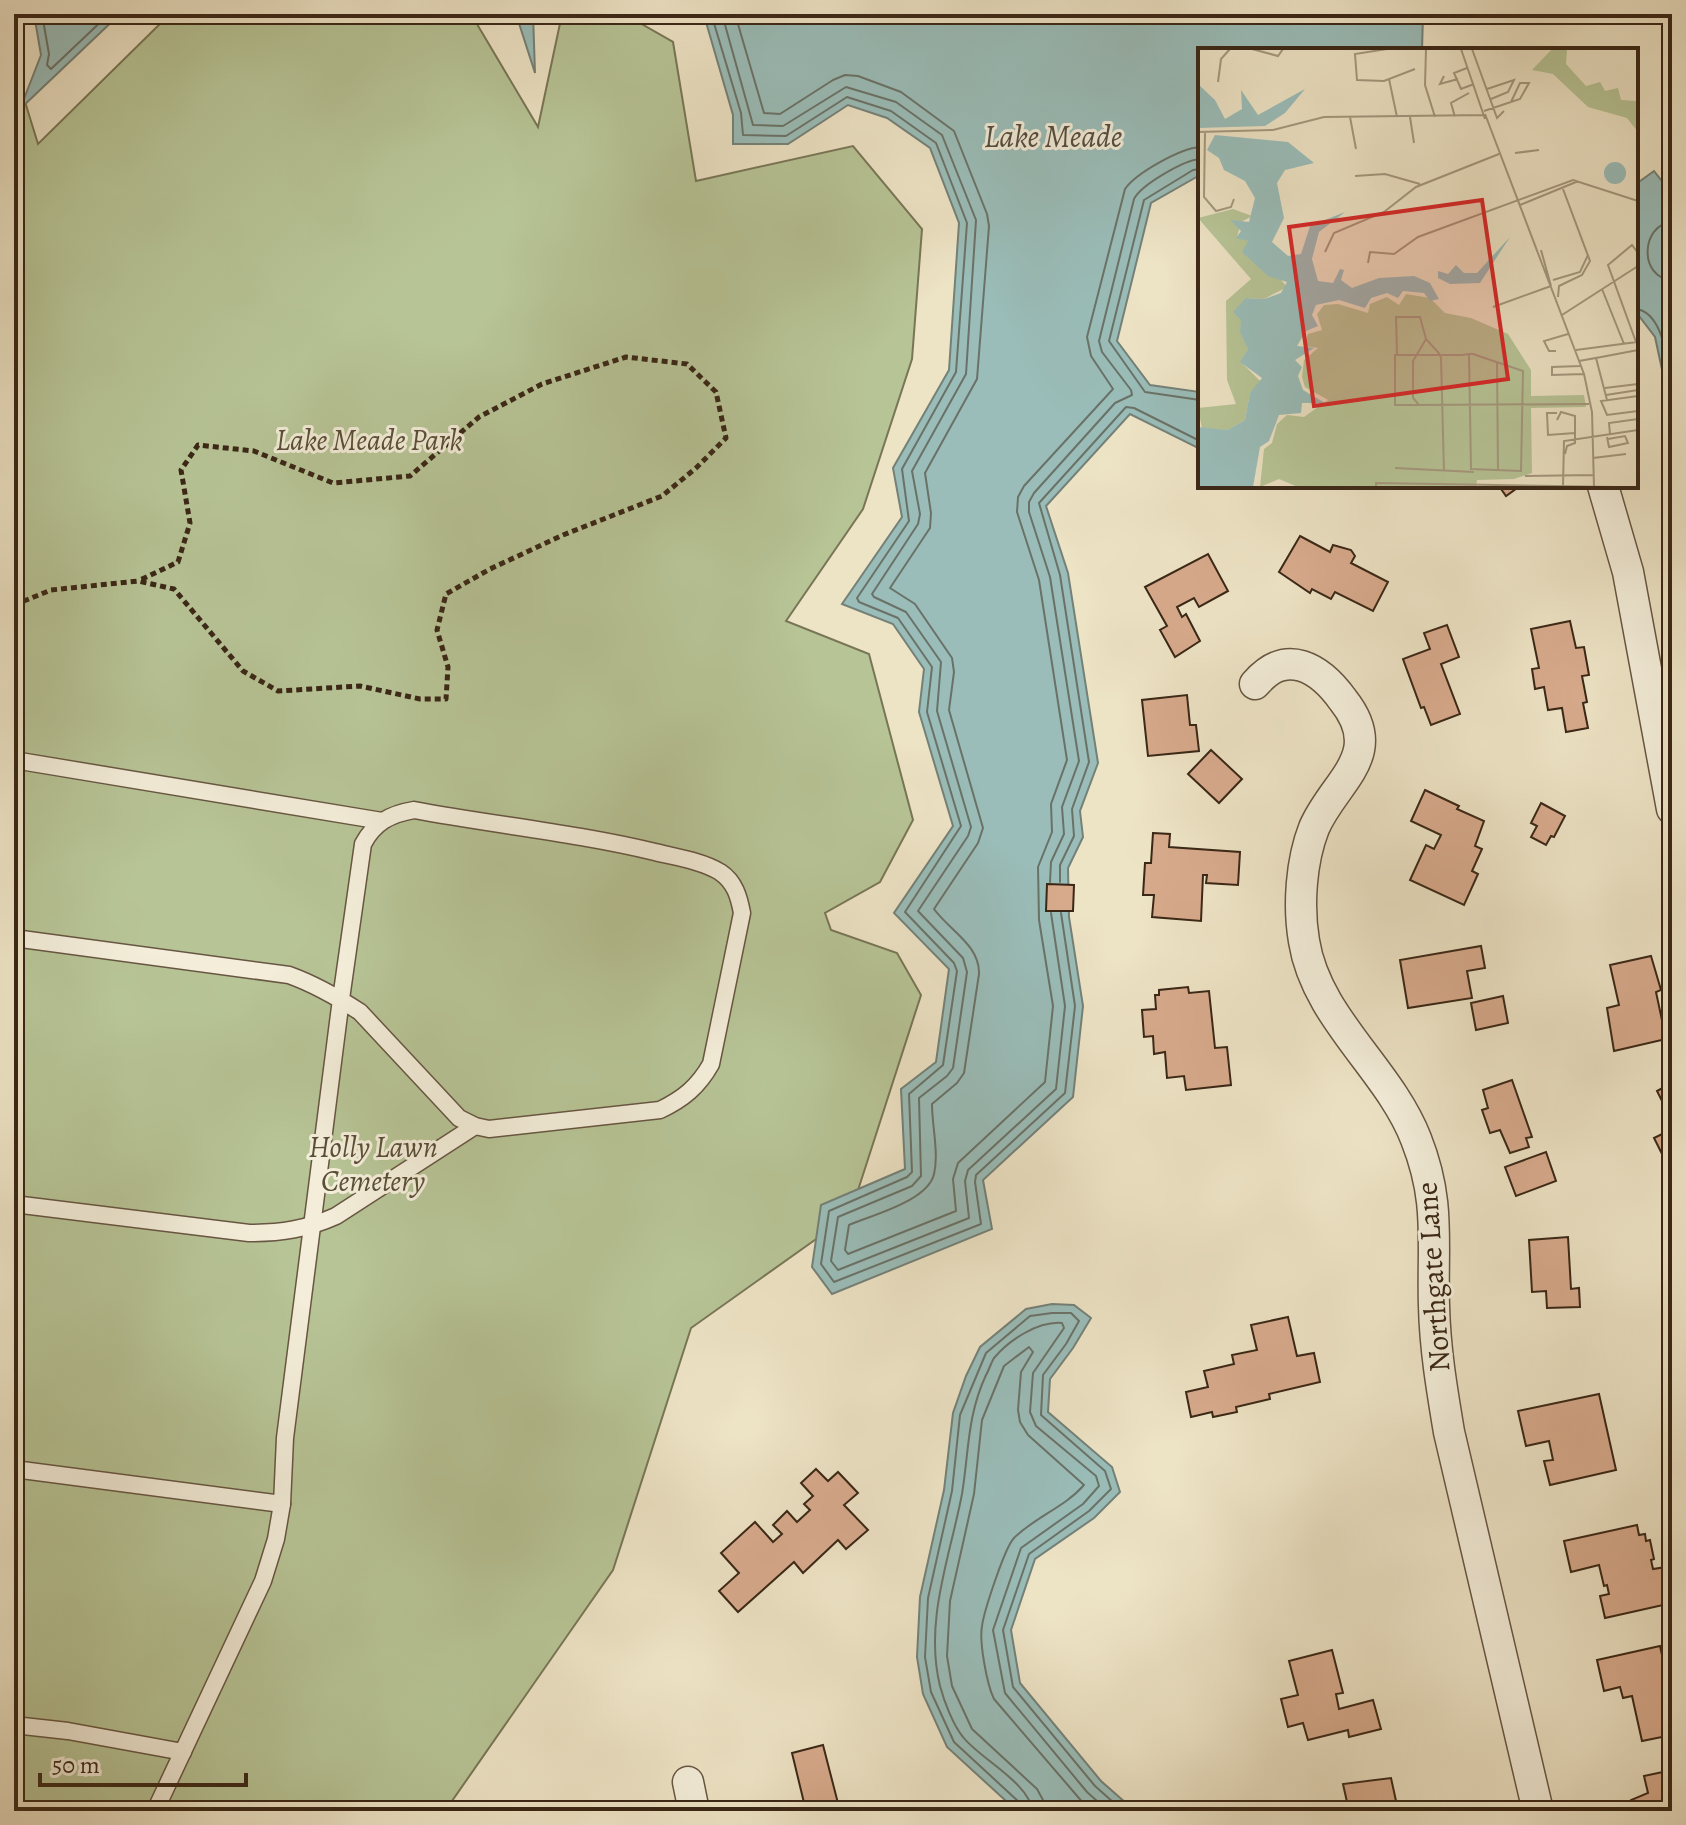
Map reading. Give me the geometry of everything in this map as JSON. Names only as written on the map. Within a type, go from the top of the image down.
[{"type":"street","points":[[1604,488],[1628,572],[1672,809]]},
{"type":"street","name":"Northgate Lane","points":[[1255,684],[1266,671],[1281,665],[1294,663],[1310,668],[1335,689],[1356,721],[1359,742],[1356,763],[1314,828],[1306,858],[1302,899],[1304,941],[1310,965],[1327,1003],[1397,1101],[1416,1138],[1429,1177],[1434,1210],[1438,1368],[1449,1432],[1538,1811]]},
{"type":"lane","points":[[14,760],[382,821]]},
{"type":"lane","points":[[14,938],[289,975],[341,999],[360,1012],[459,1118],[489,1129],[660,1110],[684,1099],[702,1080],[711,1064],[742,913],[739,896],[732,883],[719,871],[608,841],[414,810],[395,814],[368,834],[363,844],[341,999],[311,1227],[276,1539],[263,1581],[155,1811]]},
{"type":"lane","points":[[14,1204],[249,1233],[282,1233],[311,1227],[336,1216],[475,1126]]},
{"type":"lane","points":[[14,1469],[282,1504]]},
{"type":"lane","points":[[14,1725],[68,1731],[183,1752]]},
{"type":"path","points":[[14,605],[51,590],[138,581],[174,589],[243,671],[278,691],[360,686],[420,699],[446,699],[448,667],[437,630],[446,594],[490,569],[563,535],[662,496],[726,438],[716,392],[687,364],[626,357],[542,384],[479,417],[410,476],[333,483],[254,451],[198,445],[181,470],[190,523],[178,562],[138,581]]},
{"type":"green space","points":[[170,14],[471,14],[538,127],[562,14],[624,14],[673,42],[696,181],[853,146],[922,229],[912,359],[863,509],[786,621],[869,654],[913,820],[880,882],[825,913],[831,930],[897,953],[921,995],[850,1215],[691,1328],[613,1570],[445,1811],[14,1811],[14,66],[38,144]]},
{"type":"water","points":[[34,14],[120,14],[20,109],[41,55]]},
{"type":"water","points":[[516,14],[533,14],[535,73]]},
{"type":"water","name":"Lake Meade","points":[[698,14],[1423,14],[1422,48],[1198,48],[1198,176],[1151,203],[1117,341],[1150,385],[1198,392],[1198,448],[1130,414],[1046,506],[1068,573],[1098,763],[1080,811],[1083,837],[1068,868],[1069,917],[1083,1006],[1073,1097],[983,1180],[992,1229],[832,1294],[812,1267],[821,1205],[905,1169],[901,1089],[936,1062],[949,969],[894,913],[953,826],[919,712],[924,669],[893,624],[842,604],[902,517],[893,468],[949,370],[959,223],[930,148],[887,118],[848,105],[788,144],[733,144],[733,115],[706,22]]},
{"type":"water","points":[[1654,171],[1672,194],[1666,259],[1672,264],[1672,416],[1655,337],[1638,315],[1638,183]]},
{"type":"water","points":[[1052,1304],[1074,1305],[1091,1318],[1050,1379],[1048,1412],[1112,1467],[1120,1492],[1094,1518],[1035,1559],[1011,1630],[1020,1683],[1101,1781],[1135,1811],[1017,1811],[947,1747],[923,1694],[917,1657],[920,1597],[944,1490],[953,1413],[980,1347],[1026,1309]]},
{"type":"building","points":[[1500,488],[1517,488],[1506,496]]},
{"type":"building","points":[[1300,536],[1330,552],[1333,545],[1351,550],[1355,556],[1351,563],[1388,582],[1373,611],[1335,592],[1331,599],[1312,589],[1310,593],[1279,572]]},
{"type":"building","points":[[1208,554],[1228,591],[1199,607],[1194,598],[1177,607],[1182,617],[1186,614],[1200,641],[1175,657],[1160,630],[1167,626],[1145,587]]},
{"type":"building","points":[[1570,621],[1576,648],[1584,647],[1589,675],[1582,676],[1588,728],[1566,732],[1562,708],[1548,710],[1544,687],[1535,689],[1532,669],[1539,668],[1531,629]]},
{"type":"building","points":[[1447,625],[1459,657],[1441,664],[1460,714],[1431,725],[1424,707],[1421,708],[1403,659],[1430,649],[1424,633]]},
{"type":"building","points":[[1187,695],[1190,725],[1196,725],[1199,751],[1148,756],[1142,700]]},
{"type":"building","points":[[1211,750],[1242,779],[1219,803],[1188,774]]},
{"type":"building","points":[[1425,790],[1484,821],[1475,846],[1482,849],[1472,871],[1478,874],[1464,905],[1410,880],[1426,845],[1434,849],[1441,835],[1411,821]]},
{"type":"building","points":[[1541,803],[1565,816],[1546,845],[1531,837],[1537,826],[1531,823]]},
{"type":"building","points":[[1153,833],[1170,834],[1169,847],[1240,852],[1238,885],[1206,883],[1207,875],[1203,875],[1201,921],[1152,917],[1154,895],[1143,895],[1145,863],[1151,863]]},
{"type":"building","points":[[1047,884],[1074,885],[1073,911],[1046,911]]},
{"type":"building","points":[[1481,946],[1485,968],[1467,971],[1472,998],[1408,1008],[1400,960]]},
{"type":"building","points":[[1651,956],[1661,990],[1656,992],[1666,1039],[1614,1051],[1607,1008],[1619,1005],[1610,965]]},
{"type":"building","points":[[1188,987],[1189,993],[1209,991],[1215,1048],[1227,1047],[1231,1085],[1186,1090],[1184,1076],[1167,1078],[1165,1052],[1154,1054],[1153,1036],[1144,1037],[1142,1010],[1156,1009],[1155,995],[1159,995],[1159,990]]},
{"type":"building","points":[[1503,996],[1508,1023],[1476,1030],[1471,1003]]},
{"type":"building","points":[[1512,1080],[1532,1137],[1526,1138],[1529,1147],[1510,1153],[1500,1130],[1490,1133],[1482,1110],[1488,1108],[1483,1090]]},
{"type":"building","points":[[1672,1083],[1672,1121],[1657,1091]]},
{"type":"building","points":[[1672,1129],[1672,1164],[1668,1166],[1654,1138]]},
{"type":"building","points":[[1546,1152],[1556,1181],[1516,1196],[1505,1167]]},
{"type":"building","points":[[1568,1237],[1571,1289],[1579,1288],[1580,1307],[1547,1308],[1546,1291],[1532,1292],[1529,1240]]},
{"type":"building","points":[[1288,1317],[1297,1356],[1314,1353],[1320,1382],[1269,1394],[1270,1399],[1236,1407],[1237,1412],[1213,1417],[1212,1412],[1191,1417],[1186,1392],[1208,1387],[1204,1371],[1234,1364],[1232,1355],[1257,1350],[1251,1325]]},
{"type":"building","points":[[1599,1394],[1616,1470],[1550,1485],[1544,1461],[1553,1460],[1549,1441],[1526,1446],[1518,1411]]},
{"type":"building","points":[[816,1469],[828,1481],[838,1472],[858,1493],[844,1505],[868,1530],[846,1549],[838,1540],[803,1573],[794,1562],[738,1612],[719,1591],[739,1573],[721,1553],[755,1522],[773,1542],[782,1534],[773,1525],[787,1511],[797,1522],[810,1510],[804,1504],[813,1496],[801,1483]]},
{"type":"building","points":[[1637,1525],[1639,1535],[1645,1534],[1646,1541],[1650,1540],[1653,1569],[1666,1567],[1672,1603],[1605,1618],[1600,1596],[1609,1594],[1599,1565],[1571,1572],[1564,1541]]},
{"type":"building","points":[[1660,1646],[1669,1686],[1672,1686],[1672,1735],[1642,1741],[1632,1696],[1623,1698],[1620,1687],[1604,1691],[1597,1660]]},
{"type":"building","points":[[1332,1650],[1343,1693],[1336,1694],[1339,1709],[1373,1700],[1381,1729],[1349,1737],[1348,1730],[1308,1740],[1303,1723],[1288,1727],[1281,1699],[1298,1695],[1289,1661]]},
{"type":"building","points":[[823,1745],[840,1811],[806,1811],[792,1753]]},
{"type":"building","points":[[1672,1770],[1672,1811],[1633,1811],[1631,1800],[1648,1793],[1644,1776]]},
{"type":"building","points":[[1391,1778],[1398,1810],[1415,1807],[1416,1811],[1349,1811],[1343,1784]]},
{"type":"park label","name":"Lake Meade Park","points":[[369,440]]},
{"type":"park label","name":"Holly Lawn Cemetery","points":[[373,1164]]}]
